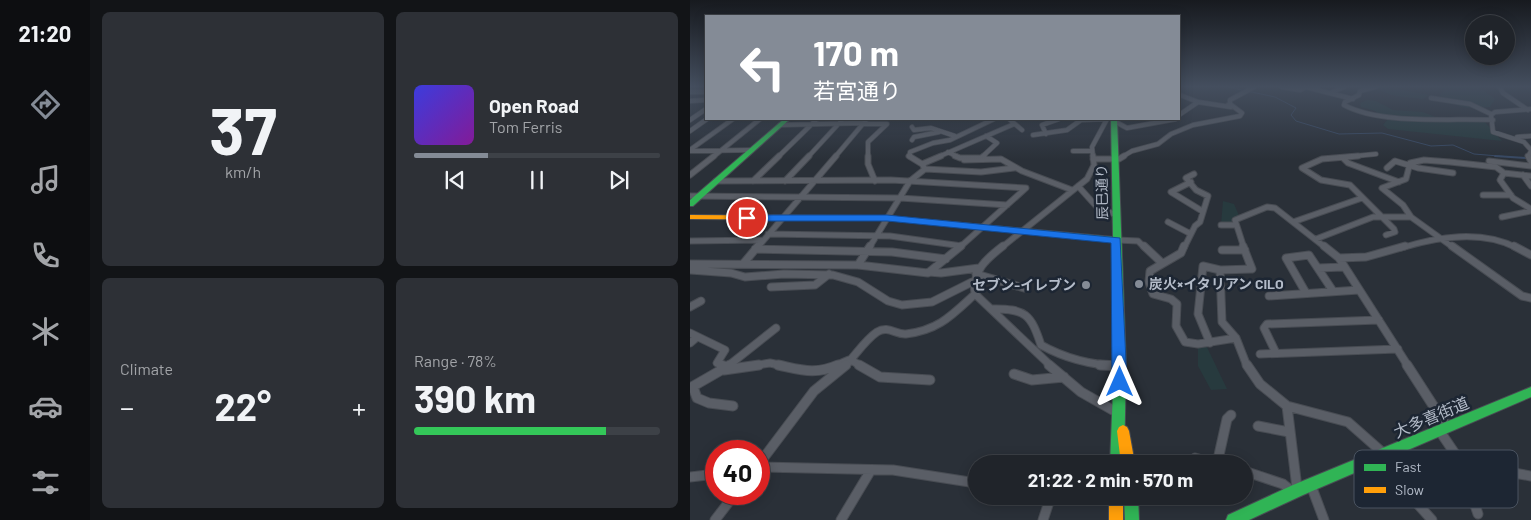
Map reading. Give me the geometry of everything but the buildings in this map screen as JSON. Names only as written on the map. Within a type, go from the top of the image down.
[{"type":"main road","points":[[690,204],[694,196],[716,180],[786,120]]},
{"type":"main road","name":"辰巳通り","points":[[1111,120],[1116,160],[1120,366],[1118,455]]},
{"type":"main road","points":[[690,217],[887,218],[1117,240]]},
{"type":"main road","name":"大多喜街道","points":[[1392,450],[1531,392]]},
{"type":"main road","name":"辰巳通り","points":[[1120,414],[1127,455]]},
{"type":"main road","name":"大多喜街道","points":[[1233,520],[1354,466]]},
{"type":"main road","points":[[1116,505],[1116,520]]},
{"type":"main road","points":[[1131,505],[1132,520]]},
{"type":"street","points":[[690,120],[703,111]]},
{"type":"street","points":[[1093,159],[1116,160],[1132,151],[1158,144],[1171,134],[1193,125],[1219,121],[1242,114],[1239,111]]},
{"type":"street","points":[[1356,111],[1493,120]]},
{"type":"street","points":[[1485,111],[1491,114],[1512,111]]},
{"type":"street","points":[[699,114],[705,114]]},
{"type":"street","points":[[1491,114],[1493,132],[1500,136],[1531,136]]},
{"type":"street","points":[[690,130],[705,120]]},
{"type":"street","points":[[690,151],[732,120]]},
{"type":"street","points":[[690,174],[759,120]]},
{"type":"street","points":[[753,181],[816,120]]},
{"type":"street","points":[[785,181],[842,120]]},
{"type":"street","points":[[925,169],[922,164],[909,156],[910,152],[955,136],[992,120]]},
{"type":"street","points":[[1010,120],[1022,130]]},
{"type":"street","points":[[1046,134],[1042,125],[1056,120]]},
{"type":"street","points":[[1033,135],[1070,129],[1070,126],[1077,120]]},
{"type":"street","points":[[1110,120],[1095,140],[1092,151],[1094,164],[1087,179],[1007,242],[977,271],[972,282],[975,294],[1064,377],[1100,406],[1120,414]]},
{"type":"street","points":[[1113,120],[1127,128],[1171,120]]},
{"type":"street","points":[[780,125],[864,122],[887,124],[868,142],[868,164],[876,181]]},
{"type":"street","points":[[743,264],[864,122]]},
{"type":"street","points":[[922,164],[1014,124]]},
{"type":"street","points":[[912,127],[914,130],[931,128],[955,136]]},
{"type":"street","points":[[912,140],[914,137],[940,132]]},
{"type":"street","points":[[948,152],[960,158],[981,158],[997,143],[986,136]]},
{"type":"street","points":[[1515,137],[1527,143],[1531,150],[1528,156],[1531,162]]},
{"type":"street","points":[[690,151],[752,150]]},
{"type":"street","points":[[1073,151],[1092,151]]},
{"type":"street","points":[[1376,154],[1322,159],[1302,168],[1322,182],[1345,183],[1395,231],[1386,235]]},
{"type":"street","points":[[1343,158],[1348,163],[1399,182]]},
{"type":"street","points":[[964,160],[1001,159],[1014,168],[1061,184],[1072,190]]},
{"type":"street","points":[[1386,168],[1394,161],[1452,173]]},
{"type":"street","points":[[1411,217],[1411,213],[1404,205],[1382,188],[1406,179],[1410,162],[1450,162],[1496,168],[1504,173],[1531,176]]},
{"type":"street","points":[[1489,162],[1531,166]]},
{"type":"street","points":[[858,265],[910,181],[925,169],[982,171],[989,174],[1014,168]]},
{"type":"street","points":[[1504,173],[1500,180],[1520,204],[1531,210]]},
{"type":"street","points":[[1194,174],[1186,177],[1196,190],[1208,196],[1200,222],[1181,252],[1162,263],[1148,275],[1152,291],[1153,294],[1171,299],[1177,304],[1176,326],[1185,342],[1190,344],[1236,338]]},
{"type":"street","points":[[1523,175],[1531,186]]},
{"type":"street","points":[[716,180],[910,181],[1026,188],[983,228],[929,272]]},
{"type":"street","points":[[1190,182],[1171,192],[1202,211]]},
{"type":"street","points":[[1078,186],[1096,206],[1116,214]]},
{"type":"street","points":[[1483,194],[1511,195]]},
{"type":"street","points":[[694,196],[900,198],[1007,205]]},
{"type":"street","points":[[1294,222],[1362,198]]},
{"type":"street","points":[[1210,342],[1198,314],[1204,266],[1220,270],[1252,269],[1235,225],[1235,220],[1268,207],[1275,208],[1339,258],[1398,349],[1454,450]]},
{"type":"street","points":[[1502,217],[1531,210]]},
{"type":"street","points":[[1316,239],[1373,216],[1411,217],[1522,296],[1531,298]]},
{"type":"street","points":[[1168,222],[1191,234]]},
{"type":"street","points":[[1221,225],[1235,225]]},
{"type":"street","points":[[768,234],[876,236],[947,242],[962,246]]},
{"type":"street","points":[[1339,258],[1350,260],[1373,258],[1393,250],[1461,237],[1493,238],[1531,255]]},
{"type":"street","points":[[690,241],[763,240]]},
{"type":"street","points":[[1117,240],[1138,241],[1162,263]]},
{"type":"street","points":[[755,249],[867,250],[946,259]]},
{"type":"street","points":[[1222,250],[1245,250]]},
{"type":"street","points":[[1306,293],[1286,258],[1309,255],[1333,291]]},
{"type":"street","points":[[690,264],[858,265],[939,274],[968,266],[1024,288]]},
{"type":"street","points":[[1318,268],[1344,267]]},
{"type":"street","points":[[690,270],[722,272],[745,277],[784,274],[829,274],[858,282],[869,291],[888,301],[902,305],[932,302],[972,282]]},
{"type":"street","points":[[1220,270],[1222,322],[1236,338],[1249,371],[1260,384],[1287,406],[1348,422],[1375,450]]},
{"type":"street","points":[[770,287],[815,285],[829,274]]},
{"type":"street","points":[[1269,296],[1359,290]]},
{"type":"street","points":[[770,451],[814,391],[851,359],[877,332],[888,329],[904,334],[929,329],[943,323],[975,294]]},
{"type":"street","points":[[690,308],[701,301]]},
{"type":"street","points":[[991,309],[1003,308],[1030,318],[1035,323],[1041,345],[1059,356],[1088,365],[1120,366]]},
{"type":"street","points":[[1276,353],[1264,328],[1267,324],[1379,320]]},
{"type":"street","points":[[733,406],[709,403],[697,398],[692,388],[726,368],[776,328]]},
{"type":"street","points":[[690,343],[694,335],[725,350],[718,363],[726,368],[770,363],[812,372],[824,371],[851,359]]},
{"type":"street","points":[[1260,354],[1398,349]]},
{"type":"street","points":[[851,359],[880,377],[930,380]]},
{"type":"street","points":[[1014,374],[1032,380],[1064,377]]},
{"type":"street","points":[[1287,406],[1295,491]]},
{"type":"street","points":[[1219,455],[1227,419],[1231,414]]},
{"type":"street","points":[[1258,426],[1289,432]]},
{"type":"street","points":[[770,466],[893,470],[968,482]]},
{"type":"street","points":[[841,520],[871,470]]},
{"type":"street","points":[[1253,474],[1283,484],[1295,491]]},
{"type":"street","points":[[1518,474],[1531,476]]},
{"type":"street","points":[[690,477],[705,475]]},
{"type":"street","points":[[1310,484],[1324,520]]},
{"type":"street","points":[[715,520],[727,505]]},
{"type":"street","points":[[1043,520],[1048,505]]},
{"type":"street","points":[[1422,508],[1432,520]]},
{"type":"street","points":[[1476,508],[1478,514]]},
{"type":"green space","points":[[1375,111],[1423,112],[1443,120],[1484,121],[1502,141],[1388,129],[1383,125],[1388,119]]},
{"type":"green space","points":[[1223,201],[1234,204],[1240,218],[1235,225],[1221,225]]},
{"type":"green space","points":[[1205,343],[1227,389],[1211,390],[1198,366],[1198,344]]},
{"type":"waterway","points":[[1294,111],[1291,115],[1296,121],[1339,134],[1382,133],[1431,146],[1453,145],[1474,154],[1511,157]]},
{"type":"waterway","points":[[1495,156],[1526,158]]},
{"type":"traffic: fast","points":[[690,204],[786,120]]},
{"type":"traffic: fast","points":[[1114,120],[1120,366],[1117,455]]},
{"type":"traffic: fast","points":[[909,220],[1117,240]]},
{"type":"traffic: fast","points":[[1393,450],[1531,392]]},
{"type":"traffic: fast","points":[[1233,520],[1354,466]]},
{"type":"traffic: fast","points":[[1131,505],[1132,520]]},
{"type":"traffic: slow","points":[[690,217],[887,218],[909,220]]},
{"type":"traffic: slow","points":[[1123,431],[1127,455]]},
{"type":"traffic: slow","points":[[1116,505],[1116,520]]},
{"type":"place","name":"炭火×イタリアン CILO","points":[[1139,284]]},
{"type":"place","name":"セブン-イレブン","points":[[1086,285]]},
{"type":"route","points":[[747,218],[887,218],[1117,240],[1120,382]]}]
